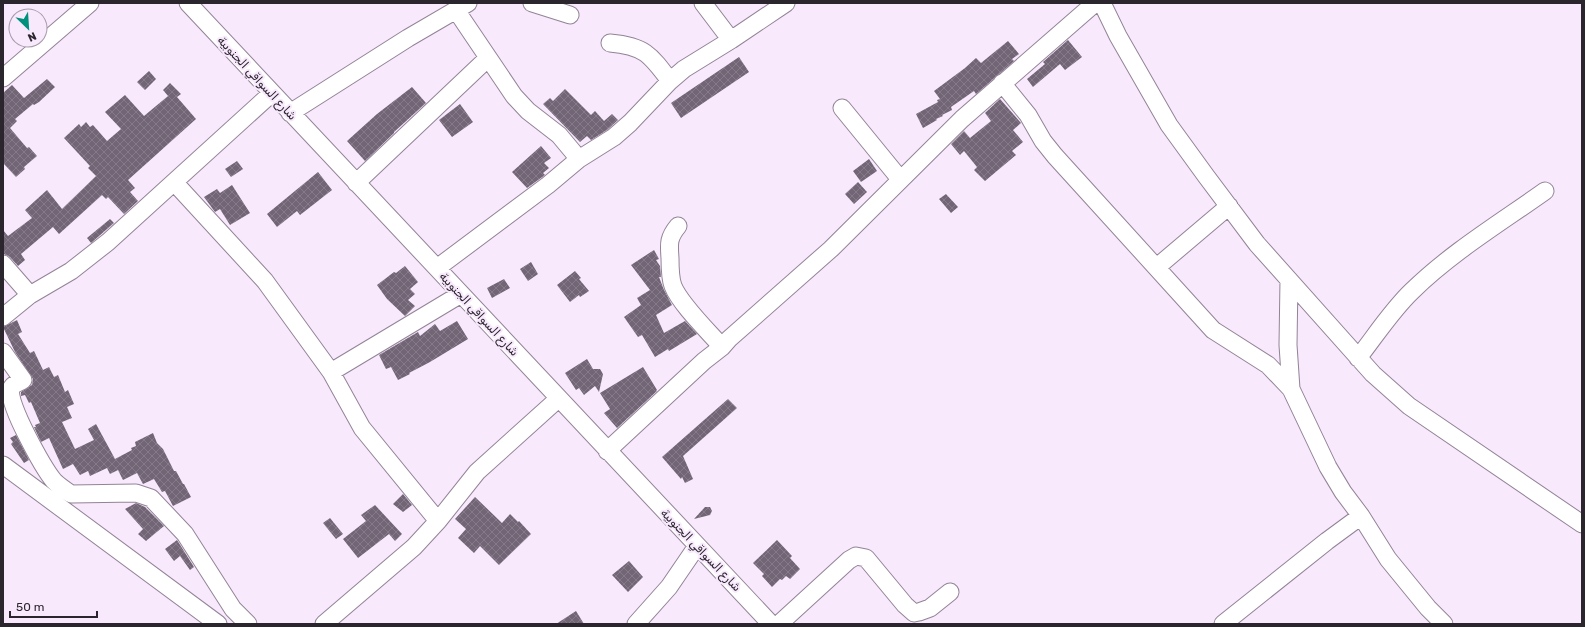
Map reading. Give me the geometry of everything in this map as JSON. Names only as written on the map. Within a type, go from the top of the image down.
[{"type":"street","points":[[3,78],[90,3]]},
{"type":"street","name":"شارع السواقي الجنوبية","points":[[188,3],[771,624]]},
{"type":"street","points":[[532,3],[570,15]]},
{"type":"street","points":[[703,3],[731,40]]},
{"type":"street","points":[[437,268],[548,185],[579,159],[614,137],[684,69],[786,3]]},
{"type":"street","points":[[607,451],[704,361],[722,347],[729,339],[831,248],[962,119],[1095,3]]},
{"type":"street","points":[[1102,3],[1118,36],[1169,125],[1257,244],[1358,358],[1409,406],[1582,524]]},
{"type":"street","points":[[290,113],[408,38],[462,7],[488,58],[521,105],[559,135],[579,159]]},
{"type":"street","points":[[610,43],[628,45],[640,49],[656,62],[670,81]]},
{"type":"street","points":[[356,182],[488,58]]},
{"type":"street","points":[[1002,83],[1028,115],[1043,141],[1055,156],[1213,330],[1268,365],[1280,375],[1291,389],[1328,467],[1343,492],[1361,516],[1388,559],[1428,608],[1444,624]]},
{"type":"street","points":[[3,317],[30,296],[71,270],[108,242],[272,93]]},
{"type":"street","points":[[842,108],[900,179]]},
{"type":"street","points":[[174,182],[265,281],[331,372],[362,428],[438,521]]},
{"type":"street","points":[[1358,358],[1390,316],[1412,291],[1447,261],[1545,191]]},
{"type":"street","points":[[1157,267],[1228,206]]},
{"type":"street","points":[[678,226],[672,234],[669,243],[670,269],[673,286],[684,302],[722,347]]},
{"type":"street","points":[[3,264],[30,296]]},
{"type":"street","points":[[1289,280],[1288,345],[1291,389]]},
{"type":"street","points":[[331,372],[461,294]]},
{"type":"street","points":[[3,352],[23,380],[13,384],[10,397],[41,461],[54,481],[71,494],[136,493],[151,498],[185,534],[233,609],[248,624]]},
{"type":"street","points":[[324,624],[414,547],[438,521],[476,472],[558,398]]},
{"type":"street","points":[[3,465],[218,624]]},
{"type":"street","points":[[59,507],[71,494]]},
{"type":"street","points":[[1223,624],[1326,541],[1361,516]]},
{"type":"street","points":[[636,624],[668,587],[697,546]]},
{"type":"street","points":[[779,624],[849,560],[856,556],[866,558],[904,605],[914,612],[919,612],[930,608],[950,592]]},
{"type":"building","points":[[1068,40],[1082,57],[1065,70],[1060,64],[1033,87],[1027,79],[1045,64],[1043,62]]},
{"type":"building","points":[[1008,41],[1019,54],[1012,59],[1014,61],[976,94],[974,91],[951,107],[952,110],[923,128],[916,114],[938,102],[937,100],[940,99],[934,91],[976,58],[981,63]]},
{"type":"building","points":[[739,57],[749,72],[681,118],[671,103]]},
{"type":"building","points":[[149,71],[156,79],[145,90],[137,82]]},
{"type":"building","points":[[47,79],[55,87],[39,102],[34,105],[33,104],[15,119],[17,121],[10,128],[27,148],[29,147],[37,156],[24,167],[25,169],[16,177],[3,163],[3,93],[12,85],[24,98]]},
{"type":"building","points":[[170,83],[181,94],[177,97],[196,119],[128,180],[135,188],[130,192],[138,201],[124,214],[108,197],[106,199],[102,195],[59,234],[53,227],[21,254],[25,260],[18,266],[10,257],[4,254],[3,230],[8,236],[32,218],[25,210],[47,190],[62,209],[96,176],[88,168],[90,166],[64,138],[79,124],[81,127],[86,122],[90,127],[93,125],[107,141],[121,129],[105,112],[125,95],[144,116],[168,96],[163,90]]},
{"type":"building","points":[[412,87],[426,103],[365,161],[347,141],[377,114]]},
{"type":"building","points":[[565,89],[591,115],[595,111],[604,121],[612,114],[618,120],[607,130],[591,140],[587,136],[580,142],[543,104],[550,98],[553,101]]},
{"type":"building","points":[[1000,99],[1021,123],[1013,130],[1023,142],[1012,151],[1016,155],[985,181],[974,170],[977,167],[964,151],[960,155],[951,144],[964,131],[970,138],[991,121],[985,113]]},
{"type":"building","points":[[460,104],[473,122],[452,137],[439,120]]},
{"type":"building","points":[[541,146],[551,158],[544,163],[549,168],[543,173],[545,175],[527,188],[512,172]]},
{"type":"building","points":[[869,159],[877,171],[861,182],[853,171]]},
{"type":"building","points":[[237,161],[243,169],[231,177],[225,169]]},
{"type":"building","points":[[318,172],[332,190],[300,215],[297,211],[277,227],[267,214]]},
{"type":"building","points":[[858,182],[867,192],[854,204],[845,194]]},
{"type":"building","points":[[232,185],[250,213],[230,225],[220,209],[215,212],[204,197],[217,189],[220,193]]},
{"type":"building","points":[[946,194],[958,207],[951,213],[939,199]]},
{"type":"building","points":[[110,219],[114,223],[91,243],[87,238]]},
{"type":"building","points":[[654,250],[659,259],[656,260],[660,266],[661,277],[659,277],[672,305],[656,315],[664,333],[685,321],[697,334],[669,351],[668,349],[655,357],[642,335],[638,337],[624,317],[641,305],[637,298],[650,290],[631,265]]},
{"type":"building","points":[[531,262],[538,274],[528,281],[520,269]]},
{"type":"building","points":[[405,266],[418,282],[410,289],[415,294],[408,300],[415,306],[405,316],[387,299],[377,285],[394,272],[396,273]]},
{"type":"building","points":[[575,271],[581,278],[579,279],[589,291],[580,297],[579,295],[570,302],[557,285]]},
{"type":"building","points":[[504,279],[510,288],[492,298],[487,288]]},
{"type":"building","points":[[17,320],[22,332],[18,334],[30,353],[34,351],[43,370],[49,367],[54,377],[58,375],[65,392],[68,390],[74,404],[67,407],[72,418],[62,422],[75,449],[94,440],[88,429],[96,424],[115,459],[132,450],[131,448],[136,446],[135,442],[153,433],[157,443],[163,449],[174,471],[176,471],[191,497],[173,506],[165,491],[162,492],[154,479],[143,484],[137,473],[123,480],[118,470],[110,474],[107,468],[90,476],[88,471],[80,475],[73,464],[63,469],[49,438],[41,442],[34,427],[40,423],[31,402],[29,403],[25,395],[21,396],[21,392],[32,385],[33,379],[15,352],[3,327]]},
{"type":"building","points":[[457,321],[468,339],[398,380],[391,367],[386,369],[379,355],[418,332],[420,336],[435,324],[440,331]]},
{"type":"building","points":[[587,359],[593,369],[600,369],[603,374],[599,392],[595,386],[584,395],[579,388],[576,390],[565,373]]},
{"type":"building","points":[[643,367],[657,391],[617,428],[604,413],[610,409],[600,393]]},
{"type":"building","points":[[728,399],[737,408],[683,456],[693,479],[685,483],[682,477],[681,479],[662,457]]},
{"type":"building","points":[[16,435],[29,460],[24,463],[11,444],[13,442],[10,438]]},
{"type":"building","points":[[403,494],[412,505],[403,512],[393,504]]},
{"type":"building","points":[[475,497],[502,523],[510,514],[531,534],[499,565],[480,546],[474,553],[458,538],[466,529],[455,519]]},
{"type":"building","points":[[136,503],[145,507],[164,526],[146,541],[138,534],[143,529],[125,509]]},
{"type":"building","points":[[375,505],[402,534],[395,541],[389,534],[358,558],[343,539],[366,521],[361,515]]},
{"type":"building","points":[[705,507],[710,507],[712,511],[710,515],[694,519]]},
{"type":"building","points":[[330,518],[343,534],[336,539],[323,523]]},
{"type":"building","points":[[177,540],[194,567],[190,570],[180,556],[174,561],[165,549]]},
{"type":"building","points":[[777,540],[792,556],[790,558],[800,569],[790,579],[786,576],[782,580],[780,579],[772,587],[762,576],[764,574],[753,563]]},
{"type":"building","points":[[629,561],[643,577],[628,592],[612,575]]},
{"type":"building","points":[[576,611],[584,624],[556,624]]}]
